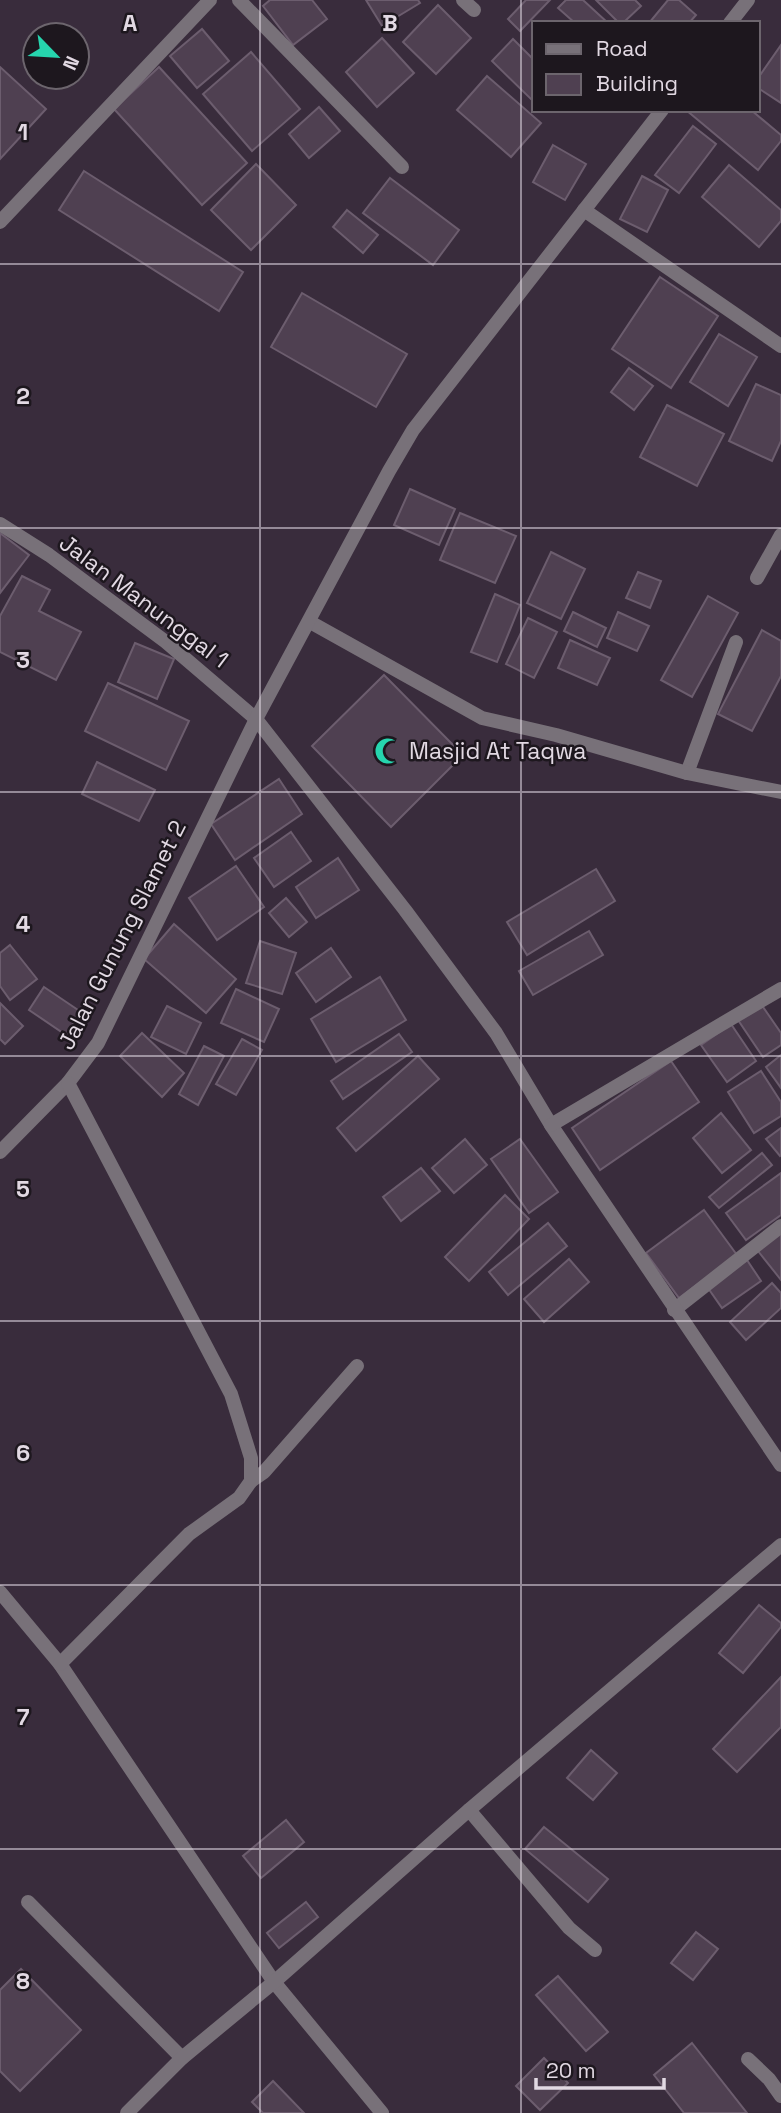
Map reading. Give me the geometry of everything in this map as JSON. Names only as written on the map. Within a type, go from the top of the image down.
[{"type":"street","points":[[0,222],[210,0]]},
{"type":"street","points":[[239,0],[402,167]]},
{"type":"street","points":[[732,21],[748,0]]},
{"type":"street","name":"Jalan Gunung Slamet 2","points":[[0,1152],[68,1083],[98,1043],[256,719],[413,430],[660,112]]},
{"type":"street","points":[[584,210],[781,346]]},
{"type":"street","name":"Jalan Manunggal 1","points":[[0,524],[49,555],[166,642],[256,719],[397,899],[496,1033],[551,1125],[781,1465]]},
{"type":"street","points":[[757,578],[781,535]]},
{"type":"street","points":[[310,622],[482,718],[556,735],[687,773],[781,792]]},
{"type":"street","points":[[687,773],[736,642]]},
{"type":"street","points":[[551,1125],[781,989]]},
{"type":"street","points":[[68,1083],[231,1394],[251,1458],[251,1481]]},
{"type":"street","points":[[674,1310],[781,1226]]},
{"type":"street","points":[[60,1664],[189,1534],[239,1497],[251,1481],[264,1472],[357,1366]]},
{"type":"street","points":[[127,2113],[182,2058],[274,1982],[469,1810],[781,1545]]},
{"type":"street","points":[[0,1592],[60,1664],[274,1982],[382,2113]]},
{"type":"street","points":[[469,1810],[569,1928],[595,1950]]},
{"type":"street","points":[[28,1902],[182,2058]]},
{"type":"street","points":[[748,2059],[781,2095]]},
{"type":"building","points":[[270,0],[312,0],[327,19],[293,45],[263,6]]},
{"type":"building","points":[[366,0],[418,0],[420,3],[382,26]]},
{"type":"building","points":[[526,0],[550,0],[520,31],[508,19]]},
{"type":"building","points":[[566,0],[583,0],[606,21],[573,21],[558,8]]},
{"type":"building","points":[[596,0],[635,0],[641,6],[625,21],[617,21]]},
{"type":"building","points":[[668,0],[679,0],[696,15],[691,21],[651,21]]},
{"type":"building","points":[[438,5],[471,38],[436,74],[403,42]]},
{"type":"building","points":[[202,29],[229,61],[197,88],[170,56]]},
{"type":"building","points":[[382,38],[414,73],[377,107],[346,72]]},
{"type":"building","points":[[513,39],[532,58],[532,100],[492,61]]},
{"type":"building","points":[[781,45],[781,103],[760,89],[760,75]]},
{"type":"building","points":[[251,52],[300,109],[252,151],[203,94]]},
{"type":"building","points":[[0,67],[21,86],[21,91],[26,91],[46,109],[0,159]]},
{"type":"building","points":[[159,67],[247,163],[202,205],[114,109]]},
{"type":"building","points":[[487,76],[541,123],[511,157],[457,110]]},
{"type":"building","points":[[319,107],[340,131],[309,158],[289,134]]},
{"type":"building","points":[[688,112],[753,112],[781,135],[781,141],[758,170]]},
{"type":"building","points":[[693,126],[716,144],[679,193],[655,175]]},
{"type":"building","points":[[553,145],[586,164],[565,200],[533,182]]},
{"type":"building","points":[[256,164],[296,205],[251,250],[211,210]]},
{"type":"building","points":[[729,165],[781,210],[781,221],[759,247],[702,197]]},
{"type":"building","points":[[84,171],[243,272],[219,311],[59,210]]},
{"type":"building","points":[[642,176],[668,190],[647,232],[620,219]]},
{"type":"building","points":[[390,178],[459,230],[433,265],[363,213]]},
{"type":"building","points":[[347,210],[378,235],[363,253],[333,227]]},
{"type":"building","points":[[660,277],[718,316],[671,388],[612,349]]},
{"type":"building","points":[[302,293],[407,354],[376,407],[271,347]]},
{"type":"building","points":[[719,334],[757,357],[728,406],[690,382]]},
{"type":"building","points":[[629,368],[653,386],[634,410],[611,392]]},
{"type":"building","points":[[756,384],[781,395],[781,441],[772,461],[729,441]]},
{"type":"building","points":[[667,405],[724,434],[697,486],[640,457]]},
{"type":"building","points":[[410,489],[455,509],[439,545],[394,525]]},
{"type":"building","points":[[460,513],[516,536],[495,583],[440,560]]},
{"type":"building","points":[[0,533],[29,555],[0,593]]},
{"type":"building","points":[[551,552],[585,569],[561,619],[527,603]]},
{"type":"building","points":[[638,572],[661,581],[650,608],[626,598]]},
{"type":"building","points":[[22,576],[50,590],[39,611],[81,632],[56,680],[0,652],[0,616]]},
{"type":"building","points":[[495,594],[520,605],[497,662],[471,652]]},
{"type":"building","points":[[708,596],[738,613],[692,697],[661,680]]},
{"type":"building","points":[[573,612],[606,628],[597,647],[564,631]]},
{"type":"building","points":[[618,612],[649,626],[637,651],[607,638]]},
{"type":"building","points":[[528,618],[557,632],[534,678],[506,664]]},
{"type":"building","points":[[762,630],[781,641],[781,676],[752,731],[718,714]]},
{"type":"building","points":[[570,640],[610,658],[597,685],[558,668]]},
{"type":"building","points":[[135,643],[174,659],[157,699],[118,682]]},
{"type":"building","name":"Masjid At Taqwa","points":[[384,675],[463,755],[391,827],[312,746]]},
{"type":"building","points":[[108,683],[189,721],[166,770],[85,731]]},
{"type":"building","points":[[97,762],[155,790],[139,821],[82,794]]},
{"type":"building","points":[[279,779],[302,814],[235,860],[211,824]]},
{"type":"building","points":[[291,832],[311,861],[274,887],[254,858]]},
{"type":"building","points":[[338,858],[359,890],[316,918],[296,887]]},
{"type":"building","points":[[236,866],[264,907],[217,940],[189,898]]},
{"type":"building","points":[[596,869],[615,901],[527,955],[507,922]]},
{"type":"building","points":[[286,898],[307,922],[289,937],[269,913]]},
{"type":"building","points":[[174,924],[236,979],[206,1013],[144,959]]},
{"type":"building","points":[[589,931],[603,955],[533,995],[519,971]]},
{"type":"building","points":[[260,941],[296,953],[282,994],[246,983]]},
{"type":"building","points":[[10,945],[37,979],[10,1000],[0,986],[0,953]]},
{"type":"building","points":[[331,948],[351,977],[316,1002],[296,973]]},
{"type":"building","points":[[380,977],[406,1020],[336,1062],[311,1019]]},
{"type":"building","points":[[44,987],[81,1012],[66,1035],[29,1010]]},
{"type":"building","points":[[236,989],[279,1009],[264,1042],[221,1023]]},
{"type":"building","points":[[0,1003],[23,1026],[5,1044],[0,1039]]},
{"type":"building","points":[[761,1004],[781,1033],[781,1045],[763,1057],[738,1020]]},
{"type":"building","points":[[167,1006],[201,1023],[186,1054],[151,1037]]},
{"type":"building","points":[[731,1024],[756,1061],[727,1082],[701,1045]]},
{"type":"building","points":[[142,1033],[184,1073],[162,1097],[120,1056]]},
{"type":"building","points":[[399,1034],[412,1052],[343,1099],[331,1081]]},
{"type":"building","points":[[242,1039],[262,1050],[236,1095],[216,1084]]},
{"type":"building","points":[[204,1046],[224,1056],[198,1105],[179,1094]]},
{"type":"building","points":[[781,1055],[781,1088],[766,1067]]},
{"type":"building","points":[[418,1056],[439,1079],[356,1151],[337,1128]]},
{"type":"building","points":[[671,1061],[699,1102],[600,1170],[572,1128]]},
{"type":"building","points":[[761,1071],[781,1102],[781,1116],[754,1133],[728,1092]]},
{"type":"building","points":[[721,1113],[751,1150],[722,1173],[693,1138]]},
{"type":"building","points":[[781,1128],[781,1155],[780,1156],[766,1139]]},
{"type":"building","points":[[465,1139],[487,1165],[454,1193],[432,1168]]},
{"type":"building","points":[[520,1139],[558,1192],[529,1213],[491,1159]]},
{"type":"building","points":[[762,1153],[772,1165],[719,1208],[709,1197]]},
{"type":"building","points":[[421,1168],[440,1191],[401,1221],[383,1197]]},
{"type":"building","points":[[781,1173],[781,1215],[746,1240],[726,1213]]},
{"type":"building","points":[[505,1195],[529,1219],[469,1281],[445,1257]]},
{"type":"building","points":[[704,1210],[737,1255],[679,1298],[646,1253]]},
{"type":"building","points":[[548,1223],[567,1246],[508,1295],[489,1272]]},
{"type":"building","points":[[781,1232],[781,1280],[758,1251]]},
{"type":"building","points":[[569,1259],[589,1282],[544,1322],[524,1299]]},
{"type":"building","points":[[747,1260],[761,1281],[722,1308],[708,1288]]},
{"type":"building","points":[[772,1283],[781,1293],[781,1308],[746,1340],[730,1322]]},
{"type":"building","points":[[759,1605],[781,1623],[781,1627],[743,1673],[719,1653]]},
{"type":"building","points":[[781,1677],[781,1727],[737,1772],[713,1749]]},
{"type":"building","points":[[591,1750],[617,1773],[593,1800],[567,1778]]},
{"type":"building","points":[[286,1820],[304,1842],[261,1878],[243,1856]]},
{"type":"building","points":[[544,1827],[608,1879],[588,1902],[525,1849]]},
{"type":"building","points":[[306,1902],[318,1917],[279,1948],[267,1933]]},
{"type":"building","points":[[696,1932],[718,1949],[693,1980],[671,1963]]},
{"type":"building","points":[[21,1969],[81,2030],[20,2091],[0,2071],[0,1990]]},
{"type":"building","points":[[558,1976],[608,2032],[586,2051],[536,1995]]},
{"type":"building","points":[[692,2043],[747,2113],[684,2113],[654,2075]]},
{"type":"building","points":[[544,2058],[568,2083],[540,2110],[516,2086]]},
{"type":"building","points":[[273,2081],[304,2113],[263,2113],[252,2102]]},
{"type":"place","name":"Masjid At Taqwa","points":[[388,751]]}]
